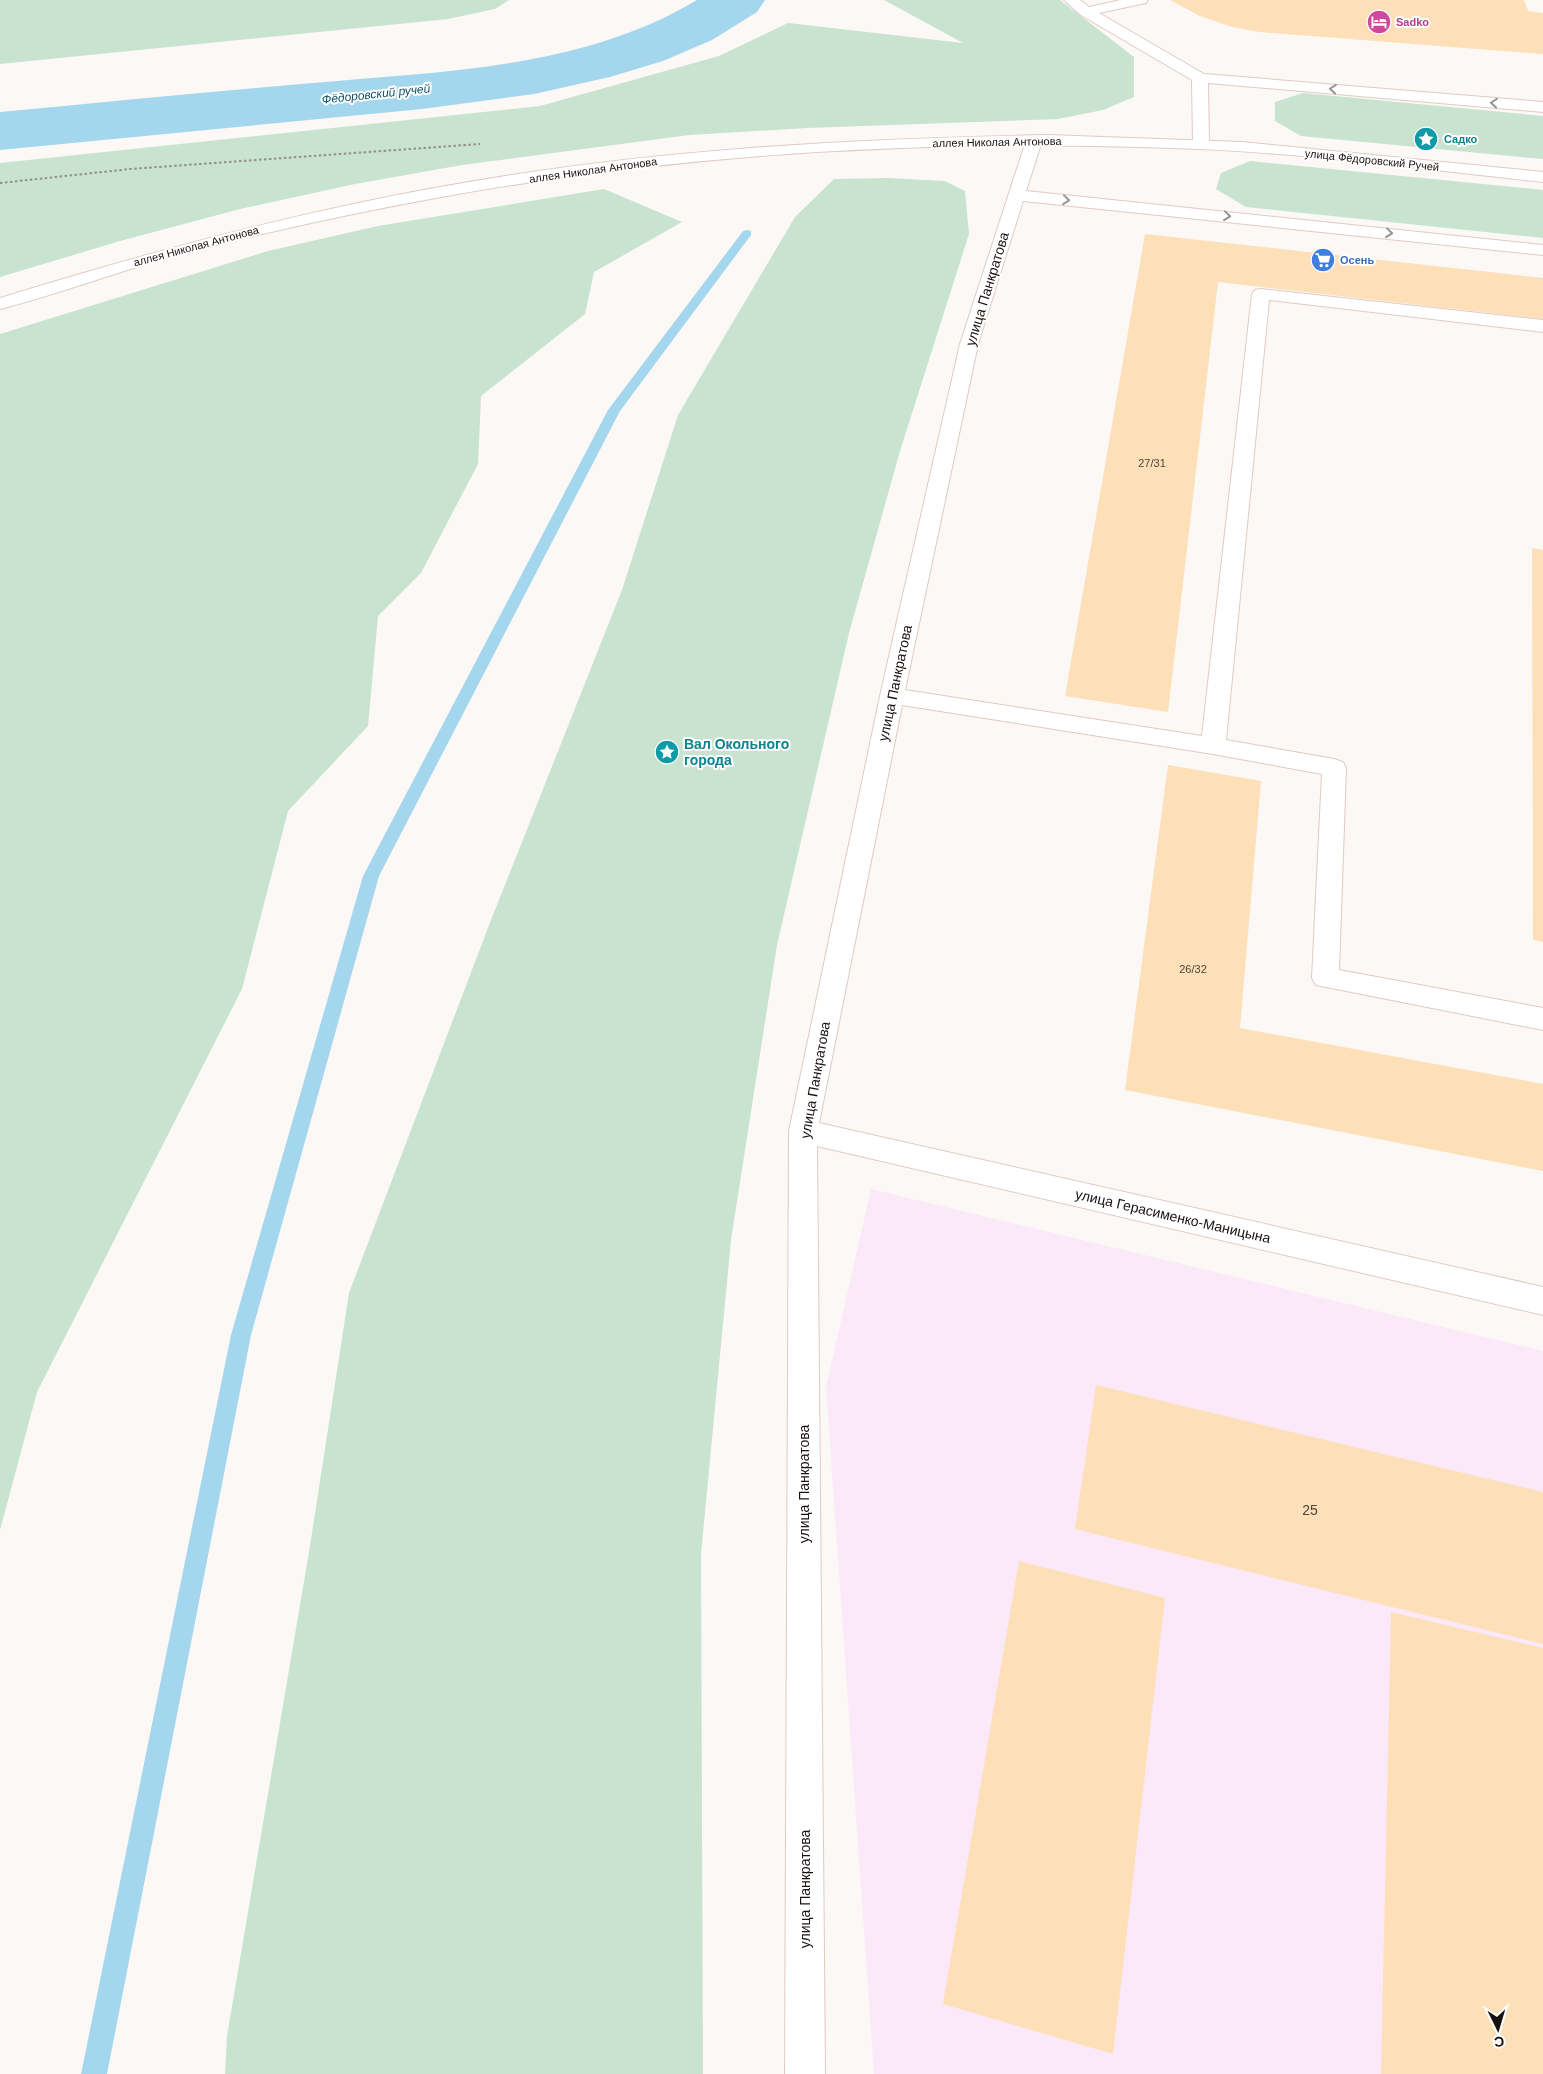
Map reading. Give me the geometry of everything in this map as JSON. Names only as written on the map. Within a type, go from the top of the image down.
[{"type":"street","points":[[1071,0],[1086,12],[1200,78],[1543,107]]},
{"type":"street","points":[[1086,12],[1141,0]]},
{"type":"street","points":[[1200,78],[1201,144]]},
{"type":"street","name":"аллея Николая Антонова","points":[[0,304],[136,262],[255,230],[366,205],[472,186],[697,156],[977,140],[1201,144]]},
{"type":"street","name":"улица Панкратова","points":[[805,2074],[803,1131],[892,696],[969,344],[1034,141]]},
{"type":"street","name":"улица Фёдоровский Ручей","points":[[1201,144],[1543,177]]},
{"type":"street","points":[[1017,195],[1543,250]]},
{"type":"street","points":[[1213,746],[1261,294],[1543,326]]},
{"type":"street","points":[[892,696],[1213,746],[1334,768],[1325,978],[1543,1019]]},
{"type":"street","name":"улица Герасименко-Маницына","points":[[803,1131],[1543,1301]]},
{"type":"shaded area","points":[[871,1189],[1543,1351],[1543,2074],[874,2074],[826,1387]]},
{"type":"green space","points":[[0,0],[509,0],[495,9],[448,19],[0,64]]},
{"type":"green space","points":[[884,0],[1060,0],[1134,57],[1134,97],[1103,110],[1058,119],[807,128],[689,135],[462,165],[355,184],[240,209],[120,241],[0,277],[0,163],[540,106],[719,56],[788,23],[963,43]]},
{"type":"green space","points":[[1303,93],[1543,116],[1543,159],[1301,136],[1275,121],[1275,102]]},
{"type":"green space","points":[[1250,161],[1543,190],[1543,238],[1246,207],[1216,189],[1221,173]]},
{"type":"green space","points":[[888,178],[945,181],[965,191],[969,234],[900,451],[849,633],[777,945],[731,1240],[701,1554],[703,2074],[225,2074],[227,2036],[310,1546],[349,1293],[491,920],[622,590],[678,415],[795,217],[834,179]]},
{"type":"green space","points":[[604,189],[682,222],[594,272],[585,314],[481,396],[478,464],[421,573],[378,616],[368,726],[288,811],[242,989],[37,1392],[0,1530],[0,334],[268,251],[378,226]]},
{"type":"building","name":"Sadko","points":[[1170,0],[1524,0],[1528,11],[1543,13],[1543,54],[1260,32],[1232,27],[1200,16]]},
{"type":"building","points":[[1145,234],[1543,278],[1543,319],[1218,282],[1168,712],[1065,696]]},
{"type":"building","points":[[1532,548],[1543,550],[1543,942],[1533,940]]},
{"type":"building","points":[[1168,765],[1261,781],[1240,1028],[1543,1084],[1543,1171],[1125,1090]]},
{"type":"building","points":[[1096,1385],[1543,1492],[1543,1644],[1075,1529]]},
{"type":"building","points":[[1019,1561],[1165,1598],[1113,2054],[943,2004]]},
{"type":"building","points":[[1391,1612],[1543,1648],[1543,2074],[1381,2074]]},
{"type":"waterway","name":"Фёдоровский ручей","points":[[0,131],[422,91],[534,76],[589,65],[642,49],[692,27],[737,0]]},
{"type":"waterway","points":[[94,2074],[241,1335],[371,876],[614,410],[747,233]]},
{"type":"place","name":"Sadko","points":[[1379,22]]},
{"type":"place","name":"Садко","points":[[1426,139]]},
{"type":"place","name":"Осень","points":[[1323,260]]},
{"type":"place","name":"Вал Окольного города","points":[[667,752]]}]
